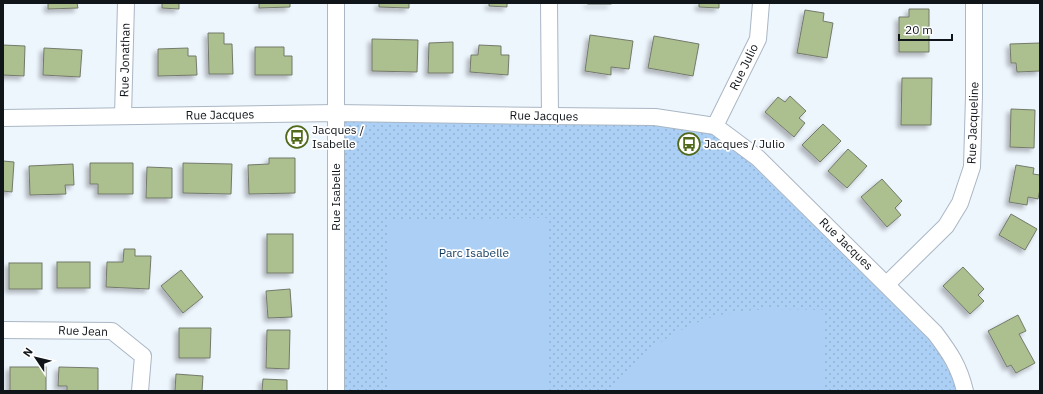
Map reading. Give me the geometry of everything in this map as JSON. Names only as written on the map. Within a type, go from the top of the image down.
[{"type":"street","name":"Rue Jonathan","points":[[124,116],[126,3]]},
{"type":"street","name":"Rue Isabelle","points":[[336,3],[336,391]]},
{"type":"street","points":[[549,3],[550,116]]},
{"type":"street","name":"Rue Julio","points":[[715,126],[758,39],[761,3]]},
{"type":"street","name":"Rue Jacqueline","points":[[887,284],[946,226],[960,203],[972,167],[974,3]]},
{"type":"street","name":"Rue Jacques","points":[[3,118],[336,113],[656,117],[715,126],[758,158],[935,333],[951,354],[962,378],[965,391]]},
{"type":"street","name":"Rue Jean","points":[[3,330],[112,331],[143,356],[140,391]]},
{"type":"green space","name":"Parc Isabelle","points":[[336,113],[715,126],[887,284],[962,378],[965,391],[336,391]]},
{"type":"green space","points":[[548,218],[549,391],[388,391],[388,220]]},
{"type":"green space","points":[[767,309],[823,310],[824,391],[610,391],[642,357],[667,338],[681,330],[724,314]]},
{"type":"building","points":[[48,3],[77,3],[78,8],[48,9]]},
{"type":"building","points":[[162,3],[179,3],[179,9],[162,8]]},
{"type":"building","points":[[259,3],[290,3],[290,7],[259,8]]},
{"type":"building","points":[[379,3],[409,3],[409,8],[379,7]]},
{"type":"building","points":[[489,3],[507,3],[507,7],[489,6]]},
{"type":"building","points":[[611,3],[611,4],[588,4]]},
{"type":"building","points":[[699,3],[719,3],[719,8],[699,7]]},
{"type":"building","points":[[909,9],[929,9],[929,52],[899,52],[899,17],[909,17]]},
{"type":"building","points":[[805,10],[824,13],[823,21],[833,23],[827,58],[797,53]]},
{"type":"building","points":[[208,33],[224,33],[224,44],[232,44],[233,74],[209,74]]},
{"type":"building","points":[[590,35],[633,41],[629,69],[611,67],[611,75],[585,71]]},
{"type":"building","points":[[654,36],[699,44],[693,76],[648,68]]},
{"type":"building","points":[[372,39],[418,40],[417,72],[372,71]]},
{"type":"building","points":[[453,42],[453,73],[428,73],[429,43]]},
{"type":"building","points":[[1040,43],[1040,71],[1017,72],[1016,63],[1011,63],[1010,44]]},
{"type":"building","points":[[3,45],[25,46],[24,76],[3,75]]},
{"type":"building","points":[[479,45],[501,46],[501,55],[509,55],[508,75],[470,72],[471,55],[478,55]]},
{"type":"building","points":[[255,47],[284,47],[284,56],[292,56],[292,75],[255,75]]},
{"type":"building","points":[[44,48],[82,50],[80,77],[43,75]]},
{"type":"building","points":[[188,48],[188,56],[196,56],[197,75],[158,76],[158,49]]},
{"type":"building","points":[[902,78],[932,78],[931,125],[901,125]]},
{"type":"building","points":[[790,96],[806,111],[799,118],[805,123],[794,137],[765,112],[778,97],[785,102]]},
{"type":"building","points":[[1011,109],[1035,110],[1034,148],[1010,147]]},
{"type":"building","points":[[823,124],[841,141],[820,162],[802,145]]},
{"type":"building","points":[[848,149],[867,166],[847,188],[828,171]]},
{"type":"building","points":[[269,158],[295,158],[295,193],[249,194],[248,165],[269,164]]},
{"type":"building","points":[[3,161],[14,162],[12,192],[3,191]]},
{"type":"building","points":[[90,163],[133,163],[133,194],[98,194],[98,184],[90,184]]},
{"type":"building","points":[[183,163],[232,164],[231,194],[183,193]]},
{"type":"building","points":[[73,164],[74,185],[65,185],[66,194],[30,195],[29,166]]},
{"type":"building","points":[[1016,165],[1034,168],[1033,174],[1040,175],[1038,199],[1028,197],[1027,205],[1009,202]]},
{"type":"building","points":[[147,167],[172,168],[172,198],[146,198]]},
{"type":"building","points":[[882,179],[902,201],[895,208],[901,215],[887,227],[861,197]]},
{"type":"building","points":[[1011,214],[1037,229],[1025,250],[999,235]]},
{"type":"building","points":[[267,234],[293,234],[293,273],[267,273]]},
{"type":"building","points":[[124,249],[135,249],[135,256],[151,256],[149,289],[106,287],[107,262],[123,262]]},
{"type":"building","points":[[57,262],[90,262],[90,288],[57,288]]},
{"type":"building","points":[[9,263],[42,263],[42,289],[9,289]]},
{"type":"building","points":[[963,267],[984,289],[978,295],[984,301],[970,314],[943,286]]},
{"type":"building","points":[[181,270],[203,297],[183,313],[161,286]]},
{"type":"building","points":[[290,289],[292,317],[268,318],[266,291]]},
{"type":"building","points":[[1018,315],[1026,331],[1019,334],[1035,363],[1016,373],[1011,365],[1007,367],[988,331]]},
{"type":"building","points":[[179,328],[211,328],[210,358],[179,358]]},
{"type":"building","points":[[267,330],[290,330],[289,369],[266,368]]},
{"type":"building","points":[[10,367],[46,367],[46,391],[10,391]]},
{"type":"building","points":[[59,367],[98,368],[98,391],[67,391],[67,386],[58,386]]},
{"type":"building","points":[[176,374],[203,376],[202,391],[175,391]]},
{"type":"building","points":[[263,379],[287,380],[287,391],[262,391]]},
{"type":"place","name":"Jacques / Isabelle","points":[[297,137]]},
{"type":"place","name":"Jacques / Julio","points":[[689,144]]}]
